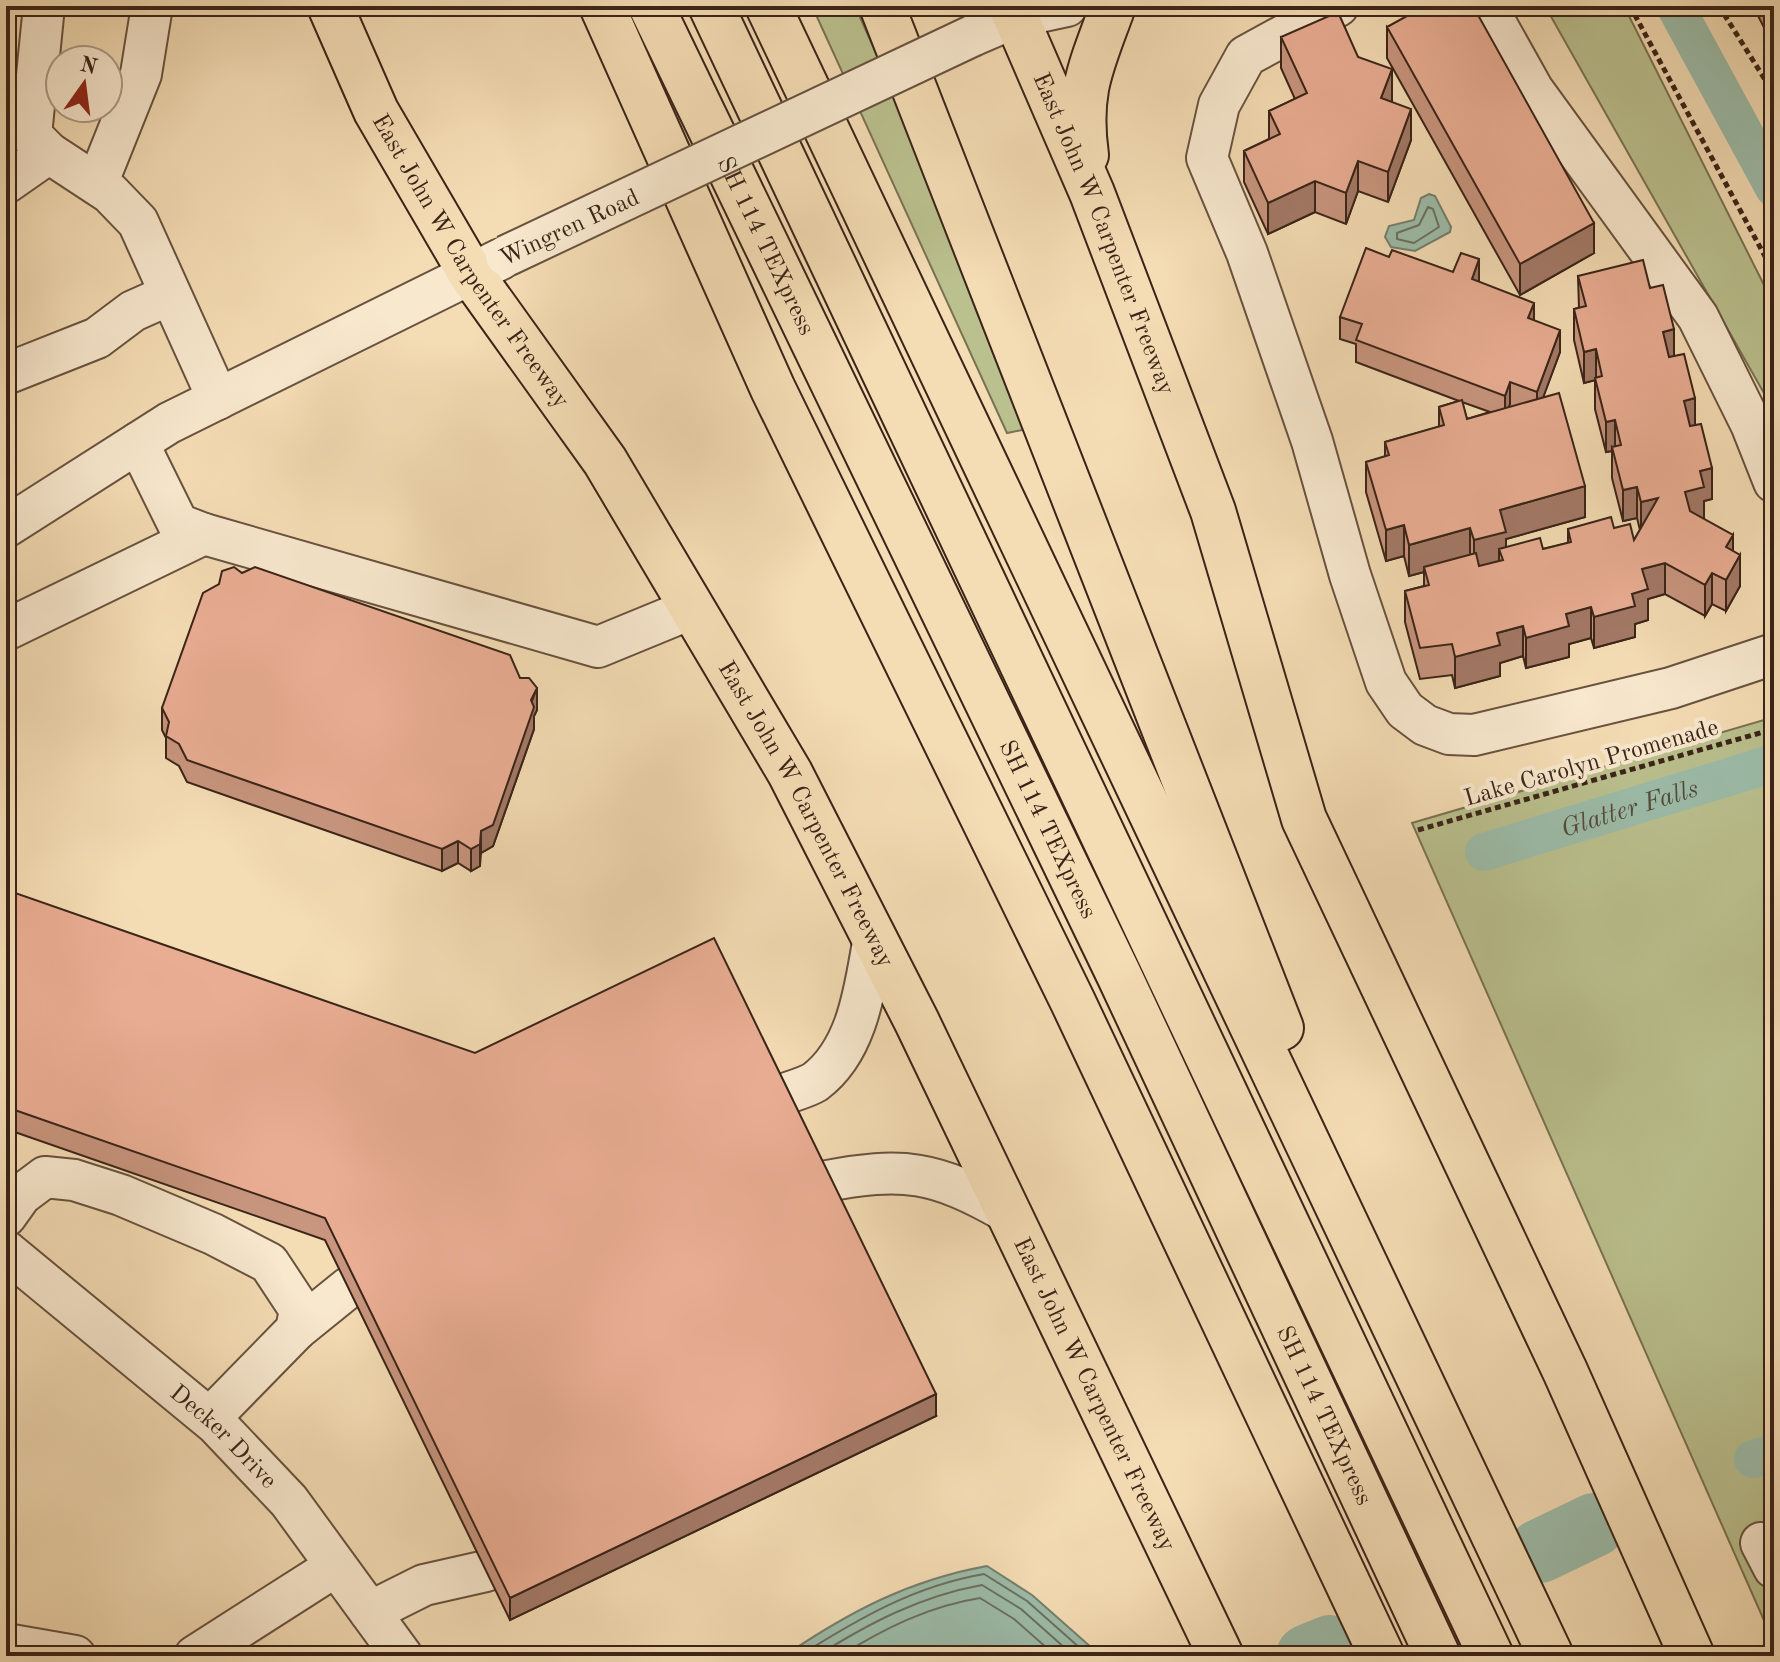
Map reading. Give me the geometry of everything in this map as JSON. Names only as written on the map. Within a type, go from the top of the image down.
[{"type":"main road","name":"East John W Carpenter Freeway","points":[[330,6],[376,111],[488,265],[790,773],[874,937],[1221,1656]]},
{"type":"main road","points":[[602,6],[773,389],[1073,1002],[1382,1656]]},
{"type":"main road","name":"SH 114 TEXpress","points":[[651,6],[1119,975],[1438,1656]]},
{"type":"main road","name":"SH 114 TEXpress","points":[[711,6],[1491,1656]]},
{"type":"main road","points":[[768,6],[1551,1656]]},
{"type":"main road","points":[[882,6],[1282,1032],[1295,1121]]},
{"type":"main road","points":[[1092,193],[1082,124],[1086,77],[1113,6]]},
{"type":"main road","name":"East John W Carpenter Freeway","points":[[1018,10],[1092,193],[1213,511],[1304,819],[1565,1371],[1692,1656]]},
{"type":"street","points":[[44,6],[31,135],[49,153],[97,184],[138,222],[218,399]]},
{"type":"street","points":[[97,184],[141,74],[152,6]]},
{"type":"street","name":"Wingren Road","points":[[6,527],[138,443],[218,399],[488,265],[972,36],[1018,10],[1067,6]]},
{"type":"street","points":[[1338,6],[1294,16],[1246,56],[1219,105],[1207,158],[1247,253],[1312,441],[1350,575],[1386,682],[1405,710],[1437,730],[1474,735],[1671,688],[1774,654]]},
{"type":"street","points":[[1486,6],[1533,90],[1698,317],[1751,424],[1774,482]]},
{"type":"street","points":[[6,183],[49,153]]},
{"type":"street","points":[[6,374],[97,338],[133,311],[169,295]]},
{"type":"street","points":[[138,443],[178,524],[204,534],[598,647],[693,608]]},
{"type":"street","points":[[6,630],[204,534]]},
{"type":"street","points":[[780,1096],[814,1082],[843,1051],[862,1002],[874,937]]},
{"type":"street","points":[[822,1182],[873,1172],[923,1175],[959,1185],[1007,1212]]},
{"type":"street","points":[[6,1216],[21,1195],[45,1177],[74,1180],[121,1195],[213,1234],[269,1263],[300,1310],[296,1330]]},
{"type":"street","name":"Decker Drive","points":[[6,1251],[210,1418],[289,1501],[402,1656]]},
{"type":"street","points":[[210,1418],[296,1330],[348,1288]]},
{"type":"street","points":[[195,1656],[336,1566]]},
{"type":"street","points":[[370,1612],[424,1585],[486,1571]]},
{"type":"street","points":[[6,1644],[75,1656]]},
{"type":"path","points":[[1630,6],[1774,273]]},
{"type":"path","points":[[1719,6],[1774,94]]},
{"type":"path","name":"Lake Carolyn Promenade","points":[[1418,830],[1774,729]]},
{"type":"green space","points":[[812,6],[855,6],[941,199],[1027,429],[1007,433]]},
{"type":"green space","points":[[1545,6],[1624,6],[1774,305],[1774,411]]},
{"type":"green space","points":[[1774,717],[1774,1643],[1412,823]]},
{"type":"water","points":[[1429,194],[1435,196],[1451,227],[1450,232],[1415,251],[1391,247],[1385,237],[1389,226],[1414,220],[1421,198]]},
{"type":"water","points":[[987,1566],[1032,1595],[1101,1656],[784,1656],[832,1625],[881,1600],[932,1580]]},
{"type":"building","points":[[1425,6],[1473,6],[1594,223],[1520,264],[1387,27]]},
{"type":"building","points":[[1764,6],[1774,6],[1774,25]]},
{"type":"building","points":[[1338,12],[1358,57],[1392,69],[1381,98],[1411,109],[1388,172],[1358,161],[1346,193],[1315,181],[1268,203],[1244,151],[1280,134],[1269,111],[1307,93],[1281,37]]},
{"type":"building","points":[[1366,248],[1389,257],[1392,250],[1453,272],[1461,253],[1479,259],[1472,279],[1534,303],[1528,318],[1560,330],[1537,392],[1510,382],[1505,396],[1356,340],[1362,324],[1340,317]]},
{"type":"building","points":[[1643,260],[1650,288],[1663,285],[1674,329],[1663,332],[1669,357],[1684,354],[1695,398],[1684,401],[1690,426],[1701,424],[1712,468],[1700,471],[1704,487],[1685,492],[1690,511],[1733,535],[1726,547],[1740,555],[1726,580],[1712,573],[1705,585],[1665,563],[1642,569],[1648,589],[1632,594],[1635,606],[1594,617],[1591,607],[1566,614],[1569,626],[1526,638],[1523,626],[1497,633],[1500,645],[1455,657],[1452,644],[1420,648],[1405,591],[1429,585],[1424,567],[1476,553],[1479,566],[1503,560],[1499,549],[1540,538],[1543,549],[1571,542],[1568,529],[1611,517],[1614,528],[1630,524],[1634,540],[1658,498],[1641,502],[1637,487],[1623,490],[1612,447],[1621,445],[1615,420],[1606,422],[1595,378],[1602,376],[1596,349],[1584,352],[1574,309],[1586,306],[1578,276]]},
{"type":"building","points":[[1559,393],[1585,486],[1500,510],[1506,532],[1474,540],[1470,528],[1409,545],[1404,525],[1386,530],[1366,462],[1389,455],[1385,442],[1444,425],[1439,407],[1462,400],[1467,419]]},
{"type":"building","points":[[234,567],[242,573],[255,567],[510,655],[520,678],[529,678],[537,688],[531,700],[534,707],[493,825],[481,831],[480,844],[471,849],[458,841],[442,849],[187,760],[179,744],[166,736],[169,722],[162,708],[203,593],[219,584],[222,571]]},
{"type":"building","points":[[6,874],[15,893],[475,1053],[714,938],[936,1394],[510,1598],[325,1218],[6,1107]]},
{"type":"waterway","points":[[1675,6],[1774,188]]},
{"type":"waterway","name":"Glatter Falls","points":[[1484,852],[1774,763]]},
{"type":"waterway","points":[[1753,1459],[1774,1453]]},
{"type":"waterway","points":[[1540,1551],[1594,1525]]},
{"type":"waterway","points":[[1308,1656],[1330,1647]]}]
